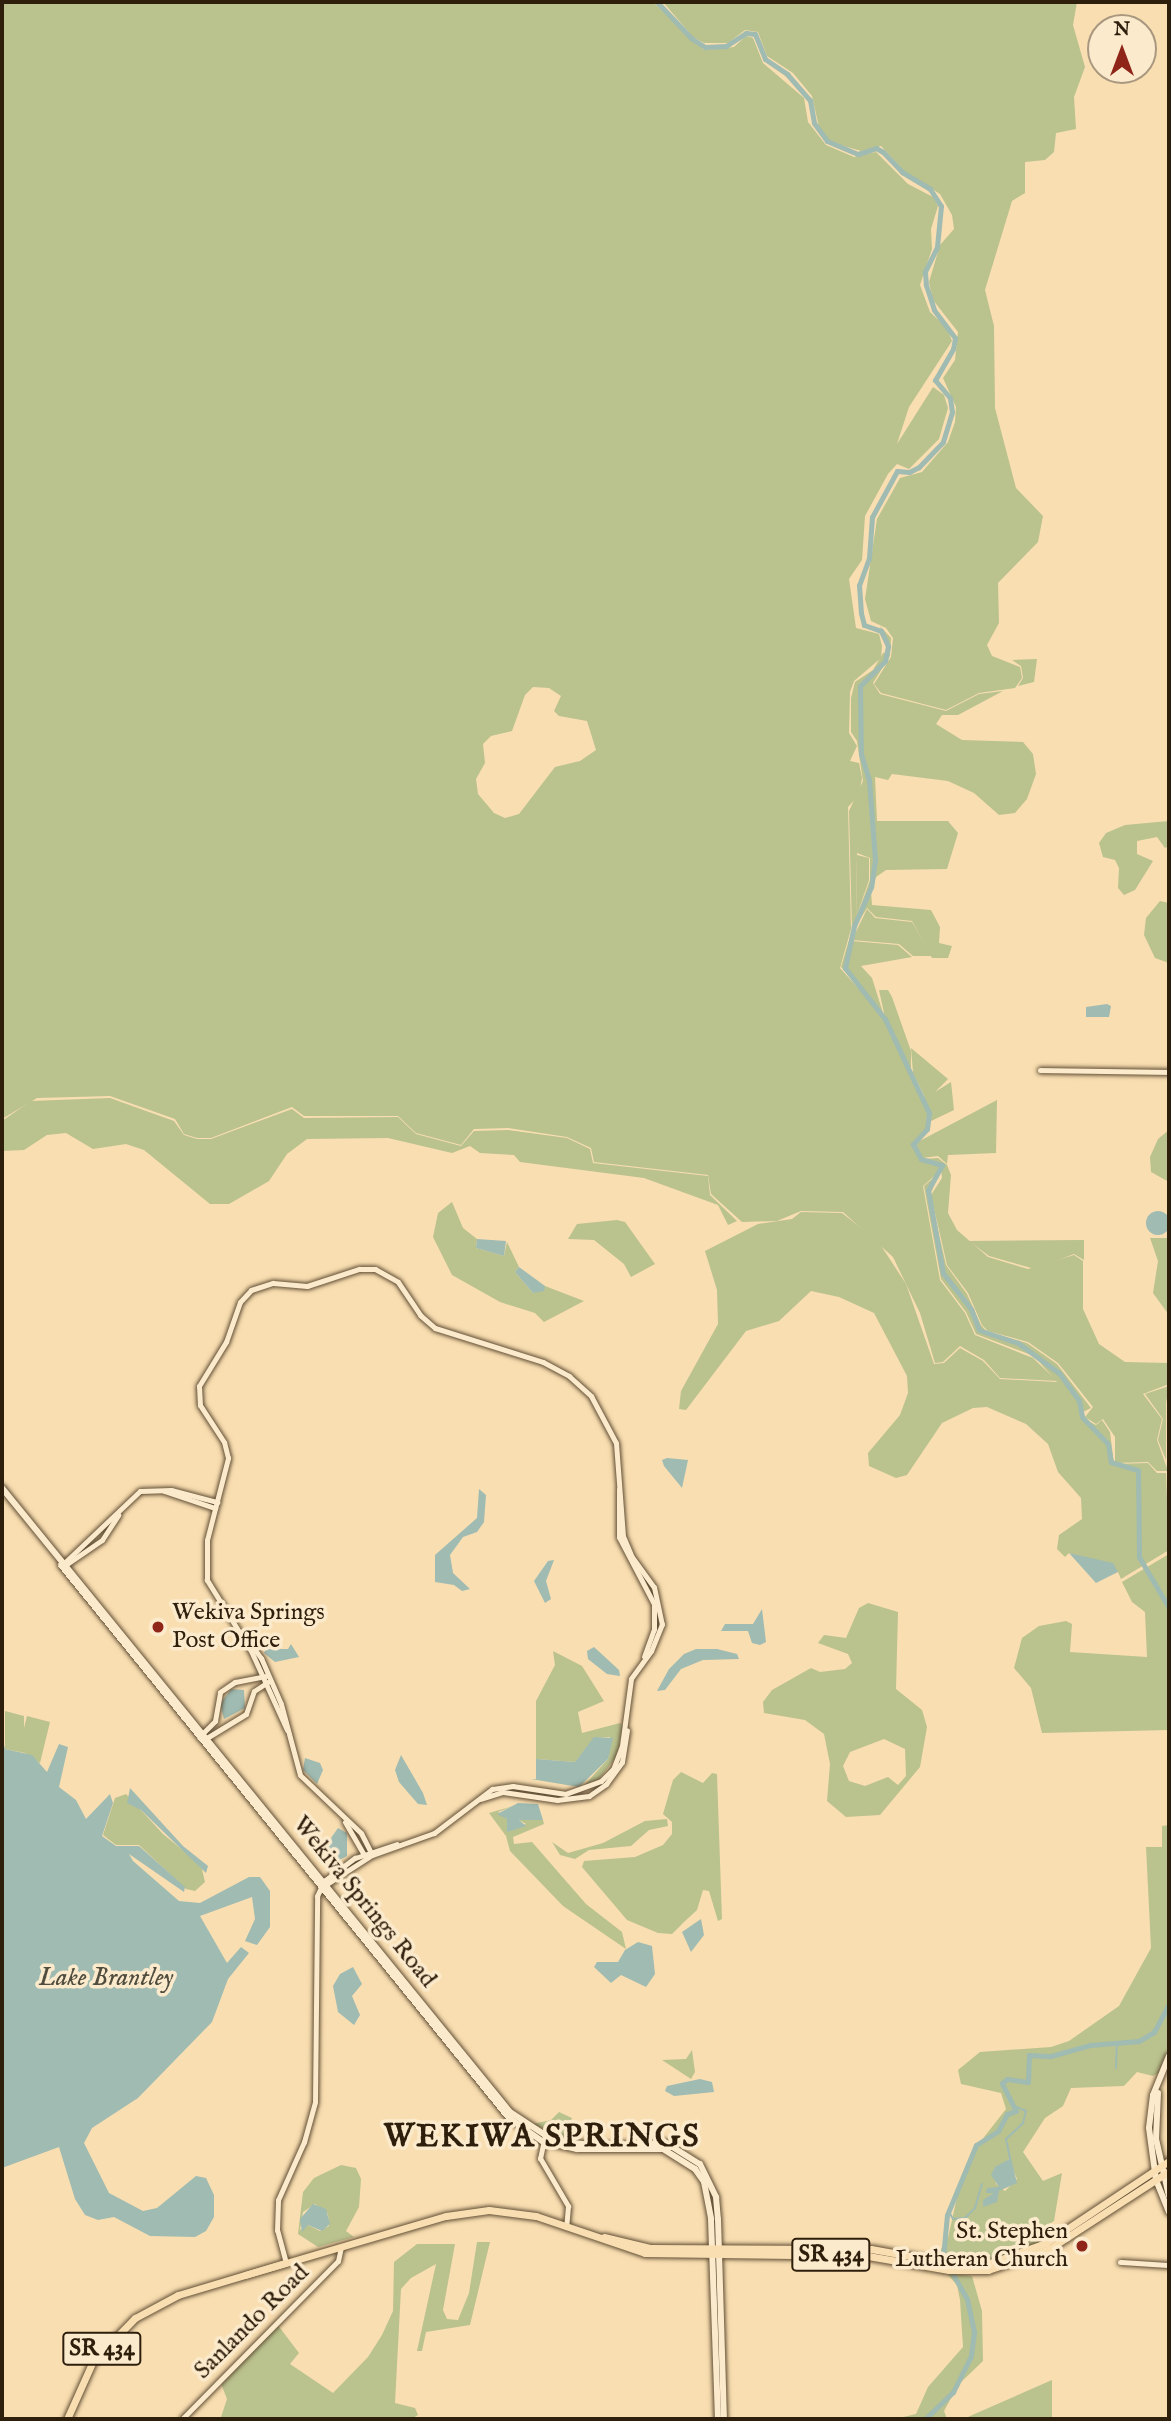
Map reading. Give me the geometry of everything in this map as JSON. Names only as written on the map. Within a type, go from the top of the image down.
[{"type":"main road","name":"Wekiva Springs Road","points":[[2,1491],[68,1566],[118,1633],[324,1885],[352,1927],[509,2118],[543,2138],[601,2146],[658,2142],[683,2151],[700,2164],[711,2182],[715,2252]]},
{"type":"main road","name":"Wekiva Springs Road","points":[[68,1566],[95,1604]]},
{"type":"main road","name":"Wekiva Springs Road","points":[[203,1737],[313,1879],[334,1893],[510,2112],[543,2138]]},
{"type":"main road","points":[[313,1879],[317,1896]]},
{"type":"main road","points":[[334,1880],[334,1893]]},
{"type":"main road","points":[[352,1927],[376,1946]]},
{"type":"main road","points":[[1169,2056],[1161,2077],[1155,2129],[1160,2173],[1169,2212]]},
{"type":"main road","points":[[953,2267],[996,2269],[1031,2259],[1160,2173],[1169,2161]]},
{"type":"main road","points":[[1160,2173],[1169,2196]]},
{"type":"main road","points":[[953,2267],[980,2264],[1036,2248],[1160,2173]]},
{"type":"main road","name":"SR 434","points":[[66,2419],[88,2368],[126,2325],[166,2300],[341,2246],[472,2211],[520,2213],[645,2253],[860,2255],[953,2267]]},
{"type":"main road","name":"SR 434","points":[[566,2227],[657,2248],[715,2252]]},
{"type":"main road","points":[[645,2253],[657,2248]]},
{"type":"main road","points":[[715,2252],[719,2419]]},
{"type":"main road","points":[[715,2252],[724,2419]]},
{"type":"street","points":[[1040,1070],[1169,1072]]},
{"type":"street","points":[[286,2263],[277,2230],[278,2200],[306,2137],[316,2090],[317,1896],[324,1885],[368,1854],[434,1833],[474,1802],[503,1792],[567,1800],[596,1792],[622,1762],[628,1740],[625,1714],[629,1686],[658,1638],[662,1610],[654,1587],[625,1543],[611,1429],[580,1384],[543,1362],[439,1331],[420,1315],[398,1282],[365,1268],[307,1286],[261,1285],[240,1302],[226,1342],[199,1386],[200,1405],[227,1450],[206,1550],[207,1580],[267,1679],[287,1730],[300,1775],[361,1833],[368,1854]]},
{"type":"street","points":[[68,1566],[134,1494],[158,1489],[216,1505]]},
{"type":"street","points":[[68,1566],[94,1547],[113,1528],[120,1509]]},
{"type":"street","points":[[94,1547],[96,1535]]},
{"type":"street","points":[[203,1737],[246,1714],[254,1691],[267,1679]]},
{"type":"street","points":[[203,1737],[215,1721],[219,1692],[235,1682],[267,1679]]},
{"type":"street","points":[[324,1885],[368,1854]]},
{"type":"street","points":[[543,2138],[540,2158],[568,2206],[566,2227]]},
{"type":"street","name":"Sanlando Road","points":[[182,2419],[338,2261],[341,2246]]},
{"type":"street","points":[[328,2250],[338,2261]]},
{"type":"street","points":[[1120,2262],[1169,2265]]},
{"type":"green space","points":[[2,2],[653,2],[704,50],[734,47],[746,36],[753,38],[763,63],[804,98],[808,122],[826,145],[854,157],[876,152],[908,184],[933,197],[938,206],[931,229],[932,249],[920,285],[930,312],[947,328],[952,341],[909,407],[897,444],[933,387],[944,395],[948,408],[939,439],[909,469],[897,464],[888,474],[865,516],[862,560],[849,579],[856,628],[879,634],[882,646],[881,658],[854,681],[850,692],[849,733],[857,746],[850,761],[859,763],[862,778],[859,795],[848,807],[851,929],[840,968],[885,1018],[879,990],[888,990],[892,997],[911,1051],[911,1072],[929,1113],[927,1129],[913,1144],[922,1159],[938,1158],[947,1165],[951,1175],[948,1213],[957,1230],[988,1257],[1028,1269],[1074,1255],[1083,1261],[1083,1309],[1099,1344],[1125,1362],[1169,1363],[1169,1384],[1143,1394],[1162,1419],[1157,1440],[1168,1471],[1157,1471],[1148,1462],[1115,1463],[1115,1437],[1103,1419],[1096,1424],[1085,1417],[1093,1407],[1058,1363],[1028,1342],[988,1331],[982,1325],[968,1293],[947,1265],[931,1195],[942,1178],[941,1170],[923,1186],[940,1280],[965,1313],[975,1335],[1033,1358],[1057,1381],[1000,1378],[984,1360],[960,1346],[943,1362],[935,1363],[920,1313],[893,1257],[843,1212],[801,1211],[777,1221],[742,1222],[711,1194],[708,1175],[594,1162],[591,1148],[567,1137],[508,1128],[474,1129],[461,1145],[416,1133],[398,1116],[304,1116],[292,1107],[211,1138],[197,1138],[184,1134],[175,1119],[110,1096],[37,1098],[2,1119]],"holes":[[[533,687],[549,688],[561,696],[554,711],[559,716],[587,721],[596,750],[580,761],[555,767],[519,814],[505,818],[494,813],[478,794],[476,779],[485,763],[483,744],[491,736],[512,731],[525,695]]]},
{"type":"green space","points":[[663,2],[1077,2],[1073,25],[1085,67],[1074,97],[1076,129],[1056,133],[1054,152],[1045,160],[1025,162],[1025,193],[1012,201],[985,290],[994,326],[995,408],[1016,488],[1043,516],[1038,542],[998,583],[999,623],[987,645],[992,656],[1020,667],[1022,678],[1015,688],[979,693],[946,710],[881,693],[874,684],[891,657],[893,638],[886,628],[871,621],[865,599],[877,519],[900,478],[922,472],[948,442],[955,422],[956,407],[943,378],[955,360],[958,332],[933,300],[929,282],[940,245],[954,229],[952,215],[940,194],[905,172],[881,146],[861,151],[830,142],[819,127],[812,96],[793,73],[767,56],[758,32],[745,30],[728,43],[704,43],[693,37]]},
{"type":"green space","points":[[880,626],[891,638],[890,656],[873,683],[880,694],[946,711],[979,694],[1003,691],[958,715],[942,715],[936,724],[962,740],[1023,742],[1033,754],[1036,774],[1027,799],[1015,813],[999,815],[974,793],[948,781],[892,774],[888,780],[875,777],[877,821],[948,821],[958,833],[947,869],[886,870],[876,877],[871,892],[872,905],[931,910],[940,927],[939,943],[952,946],[948,958],[932,958],[912,921],[876,917],[867,908],[853,931],[852,941],[898,945],[912,957],[861,966],[872,978],[884,1016],[841,967],[852,930],[849,811],[863,781],[857,741],[851,732],[851,698],[855,682],[873,670],[883,653],[889,652]],"holes":[[[857,853],[870,858],[870,880],[856,919]]]},
{"type":"green space","points":[[1037,659],[1034,682],[1018,686],[1023,678],[1021,666],[1012,660]]},
{"type":"green space","points":[[1169,821],[1169,846],[1165,848],[1157,837],[1137,841],[1137,854],[1153,861],[1135,890],[1124,895],[1118,888],[1119,868],[1115,860],[1103,857],[1099,843],[1106,833],[1125,825]]},
{"type":"green space","points":[[857,855],[869,858],[869,880],[856,918]]},
{"type":"green space","points":[[1160,901],[1169,903],[1169,963],[1155,958],[1144,935],[1146,918]]},
{"type":"green space","points":[[867,909],[875,918],[912,922],[932,956],[913,956],[899,944],[852,940]]},
{"type":"green space","points":[[911,1048],[948,1079],[935,1092],[951,1082],[954,1110],[929,1122],[924,1095],[913,1073]]},
{"type":"green space","points":[[110,1098],[174,1121],[184,1135],[197,1139],[211,1139],[292,1109],[304,1118],[398,1117],[416,1134],[461,1146],[474,1131],[508,1130],[567,1138],[590,1149],[593,1163],[708,1176],[710,1195],[737,1221],[728,1225],[718,1205],[644,1178],[520,1162],[514,1155],[480,1153],[470,1146],[452,1153],[388,1138],[307,1139],[287,1154],[269,1181],[229,1204],[210,1204],[144,1150],[126,1144],[93,1149],[66,1133],[47,1135],[24,1150],[2,1151],[2,1121],[31,1101]]},
{"type":"green space","points":[[997,1100],[996,1153],[948,1155],[947,1164],[938,1156],[922,1158],[914,1144]]},
{"type":"green space","points":[[1169,1130],[1169,1182],[1151,1172],[1150,1157],[1158,1139]]},
{"type":"green space","points":[[940,1172],[930,1195],[946,1265],[967,1294],[981,1325],[987,1332],[1027,1343],[1057,1364],[1091,1408],[1083,1412],[1086,1420],[1096,1425],[1102,1420],[1110,1432],[1114,1464],[1148,1463],[1157,1473],[1166,1473],[1169,1550],[1121,1579],[1118,1572],[1100,1562],[1069,1553],[1065,1557],[1057,1549],[1059,1535],[1082,1519],[1081,1498],[1058,1472],[1048,1444],[1026,1424],[987,1407],[973,1408],[942,1423],[907,1475],[896,1478],[869,1466],[868,1453],[900,1415],[908,1393],[907,1376],[874,1313],[839,1297],[811,1291],[779,1321],[746,1331],[686,1410],[679,1409],[681,1391],[718,1324],[717,1290],[705,1251],[758,1224],[792,1219],[801,1212],[842,1213],[878,1241],[906,1284],[934,1364],[944,1363],[960,1348],[983,1361],[1000,1379],[1057,1382],[1034,1356],[976,1334],[966,1312],[941,1279],[924,1186]]},
{"type":"green space","points":[[452,1202],[463,1228],[477,1239],[476,1248],[504,1256],[507,1242],[519,1267],[515,1272],[533,1293],[545,1286],[584,1301],[544,1322],[535,1313],[500,1302],[452,1275],[433,1237],[438,1213]]},
{"type":"green space","points":[[617,1220],[625,1222],[655,1264],[631,1277],[624,1264],[594,1240],[568,1239],[577,1224]]},
{"type":"green space","points":[[1150,1238],[1169,1238],[1169,1315],[1153,1293],[1158,1261]]},
{"type":"green space","points":[[1084,1240],[1084,1260],[1074,1254],[1035,1269],[989,1256],[969,1241]]},
{"type":"green space","points":[[1169,1386],[1166,1403],[1166,1460],[1158,1440],[1163,1419],[1145,1394]]},
{"type":"green space","points":[[1169,1554],[1169,1730],[1042,1733],[1031,1688],[1014,1668],[1022,1638],[1039,1626],[1066,1621],[1072,1624],[1070,1652],[1147,1657],[1145,1612],[1132,1602],[1122,1582]]},
{"type":"green space","points":[[868,1603],[898,1612],[896,1689],[922,1710],[927,1727],[920,1767],[880,1815],[846,1817],[827,1801],[830,1764],[824,1734],[805,1720],[764,1713],[763,1702],[772,1690],[811,1668],[820,1672],[845,1669],[852,1663],[848,1654],[818,1643],[824,1635],[846,1638],[859,1608]],"holes":[[[884,1739],[905,1749],[906,1776],[898,1785],[888,1777],[865,1786],[849,1781],[843,1766],[850,1752]]]},
{"type":"green space","points":[[553,1651],[582,1666],[604,1701],[578,1712],[582,1733],[620,1723],[623,1727],[617,1756],[598,1780],[581,1789],[608,1759],[610,1737],[594,1738],[575,1762],[536,1759],[536,1701],[555,1665]]},
{"type":"green space","points":[[5,1711],[24,1716],[24,1728],[27,1716],[50,1722],[40,1763],[25,1753],[5,1749]]},
{"type":"green space","points":[[681,1772],[703,1783],[712,1773],[717,1774],[722,1919],[718,1921],[709,1891],[703,1890],[697,1910],[672,1934],[658,1933],[627,1920],[582,1867],[584,1861],[635,1857],[663,1845],[672,1834],[672,1822],[663,1814],[673,1780]]},
{"type":"green space","points":[[126,1794],[163,1834],[201,1865],[205,1882],[195,1891],[186,1889],[139,1845],[116,1845],[103,1835],[115,1798]]},
{"type":"green space","points":[[513,1806],[498,1812],[507,1819],[507,1832],[526,1824],[519,1820],[543,1820],[544,1824],[513,1837],[514,1844],[532,1842],[586,1904],[622,1932],[626,1949],[563,1906],[510,1851],[506,1836],[489,1813]]},
{"type":"green space","points":[[667,1819],[668,1826],[649,1830],[631,1846],[589,1850],[575,1859],[560,1855],[552,1842],[568,1853],[603,1843],[645,1821]]},
{"type":"green space","points":[[1169,1825],[1169,2050],[1160,2072],[1153,2076],[1137,2072],[1124,2086],[1071,2088],[1063,2106],[1045,2118],[1023,2152],[1043,2181],[1062,2173],[1054,2221],[1043,2228],[1050,2239],[998,2260],[942,2260],[936,2257],[948,2238],[961,2179],[974,2150],[1006,2109],[1001,2093],[961,2084],[958,2070],[980,2052],[1051,2047],[1069,2041],[1119,2006],[1151,1948],[1146,1847],[1162,1847],[1162,1826]],"holes":[[[1009,2159],[1017,2179],[1005,2191],[996,2184],[994,2169]]]},
{"type":"green space","points":[[692,2050],[695,2072],[691,2079],[662,2060],[686,2059]]},
{"type":"green space","points":[[559,2112],[572,2118],[563,2137],[532,2124],[551,2120]]},
{"type":"green space","points":[[341,2165],[356,2168],[361,2179],[359,2207],[346,2231],[354,2237],[318,2247],[298,2234],[303,2192],[314,2178]],"holes":[[[315,2204],[328,2214],[329,2226],[320,2231],[308,2225],[300,2230],[303,2212]]]},
{"type":"green space","points":[[477,2242],[490,2242],[470,2325],[426,2332],[422,2351],[417,2351],[436,2264],[411,2278],[401,2289],[395,2403],[415,2408],[418,2415],[411,2419],[209,2419],[221,2417],[227,2399],[220,2381],[277,2324],[299,2353],[290,2364],[333,2393],[368,2357],[382,2335],[393,2311],[394,2262],[417,2244],[455,2244],[443,2310],[447,2319],[458,2320],[469,2293]]},
{"type":"green space","points":[[946,2273],[972,2276],[982,2311],[983,2361],[958,2385],[944,2411],[947,2419],[895,2419],[916,2414],[928,2387],[963,2347],[957,2285]]},
{"type":"green space","points":[[1052,2380],[1052,2419],[964,2419],[970,2416]]},
{"type":"water","points":[[1107,1004],[1111,1006],[1109,1017],[1086,1017],[1086,1007]]},
{"type":"water","points":[[1158,1211],[1169,1218],[1170,1223],[1163,1234],[1158,1235],[1147,1228],[1146,1223],[1153,1212]]},
{"type":"water","points":[[477,1239],[506,1241],[504,1256],[476,1248]]},
{"type":"water","points":[[519,1267],[545,1286],[544,1291],[533,1293],[515,1272]]},
{"type":"water","points":[[662,1460],[688,1460],[682,1488],[664,1466]]},
{"type":"water","points":[[479,1489],[486,1495],[484,1522],[477,1532],[463,1537],[450,1555],[453,1573],[470,1589],[462,1591],[454,1585],[435,1582],[435,1555],[477,1518]]},
{"type":"water","points":[[1069,1553],[1113,1563],[1118,1572],[1096,1583]]},
{"type":"water","points":[[554,1560],[546,1581],[551,1599],[545,1603],[534,1581],[548,1561]]},
{"type":"water","points":[[762,1609],[766,1642],[760,1645],[752,1643],[748,1631],[721,1631],[725,1624],[753,1624]]},
{"type":"water","points":[[291,1644],[299,1657],[275,1662],[264,1653],[266,1649],[288,1649]]},
{"type":"water","points":[[594,1647],[619,1670],[620,1676],[607,1674],[588,1659],[587,1651]]},
{"type":"water","points":[[696,1649],[717,1649],[737,1654],[739,1659],[703,1660],[681,1669],[665,1690],[657,1691],[669,1669],[684,1654]]},
{"type":"water","points":[[231,1689],[244,1690],[245,1708],[224,1719],[220,1704]]},
{"type":"water","name":"Lake Brantley","points":[[2,1735],[5,1749],[32,1755],[47,1772],[59,1744],[68,1747],[59,1787],[76,1800],[86,1819],[110,1794],[113,1803],[102,1836],[116,1846],[139,1846],[185,1887],[184,1892],[129,1854],[133,1861],[179,1901],[200,1903],[249,1877],[260,1877],[270,1891],[270,1927],[257,1945],[245,1941],[255,1919],[252,1897],[200,1916],[227,1963],[241,1947],[249,1953],[228,1979],[212,2022],[138,2098],[92,2128],[84,2143],[109,2193],[143,2211],[157,2208],[196,2176],[206,2178],[214,2195],[214,2217],[206,2231],[195,2237],[150,2236],[114,2217],[98,2220],[85,2215],[75,2199],[59,2147],[2,2168]]},
{"type":"water","points":[[594,1737],[613,1738],[608,1759],[579,1787],[531,1779],[536,1779],[536,1759],[575,1762]]},
{"type":"water","points":[[401,1755],[427,1805],[418,1804],[399,1782],[395,1770]]},
{"type":"water","points":[[305,1758],[320,1763],[323,1770],[317,1784],[303,1770]]},
{"type":"water","points":[[130,1788],[183,1846],[208,1866],[206,1873],[141,1810],[127,1803]]},
{"type":"water","points":[[518,1803],[538,1804],[543,1820],[519,1820],[526,1826],[507,1832],[507,1819],[497,1814]]},
{"type":"water","points":[[338,1828],[347,1833],[347,1856],[326,1867],[319,1855]]},
{"type":"water","points":[[701,1919],[704,1935],[691,1952],[682,1932]]},
{"type":"water","points":[[638,1942],[652,1946],[655,1974],[646,1987],[621,1975],[611,1983],[594,1967],[597,1962],[618,1962],[625,1950]]},
{"type":"water","points":[[353,1967],[362,1984],[352,1996],[360,2015],[354,2025],[338,2012],[333,1986],[340,1974]]},
{"type":"water","points":[[700,2079],[712,2082],[714,2092],[674,2096],[665,2091],[667,2086]]},
{"type":"water","points":[[1011,2158],[1017,2183],[999,2191],[997,2202],[983,2207],[983,2200],[994,2193],[986,2193],[987,2188],[999,2187],[991,2175],[995,2167]]},
{"type":"water","points":[[313,2204],[326,2209],[330,2224],[322,2231],[308,2225],[302,2232],[300,2219]]},
{"type":"waterway","points":[[657,2],[691,38],[705,47],[726,46],[746,33],[755,34],[765,59],[787,74],[810,100],[814,123],[827,141],[858,154],[876,148],[902,172],[930,189],[941,206],[937,247],[925,272],[934,310],[955,338],[953,349],[935,380],[950,398],[952,412],[943,442],[919,467],[909,472],[897,471],[872,517],[869,558],[859,585],[861,613],[864,625],[881,631],[888,646],[885,661],[860,686],[861,754],[869,780],[875,860],[871,887],[854,926],[845,968],[885,1019],[929,1113],[927,1129],[913,1144],[921,1159],[942,1165],[928,1190],[943,1273],[971,1309],[979,1330],[1018,1343],[1059,1373],[1079,1401],[1082,1417],[1108,1444],[1111,1462],[1138,1470],[1139,1557],[1169,1608]]},
{"type":"waterway","points":[[925,2419],[953,2392],[971,2356],[974,2332],[967,2299],[943,2257],[947,2215],[976,2145],[998,2131],[1007,2114],[1016,2111],[1002,2083],[1007,2079],[1028,2082],[1029,2055],[1051,2056],[1090,2045],[1139,2041],[1154,2032],[1169,2004]]},
{"type":"waterway","points":[[1116,2068],[1117,2044]]},
{"type":"waterway","points":[[1010,2158],[1006,2139],[1023,2123],[1026,2111],[1014,2106]]},
{"type":"waterway","points":[[948,2210],[953,2219],[965,2218],[975,2208],[982,2184]]},
{"type":"place","name":"Wekiva Springs Post Office","points":[[158,1627]]},
{"type":"place","name":"St. Stephen Lutheran Church","points":[[1082,2246]]},
{"type":"district","name":"WEKIWA SPRINGS","points":[[542,2138]]}]
